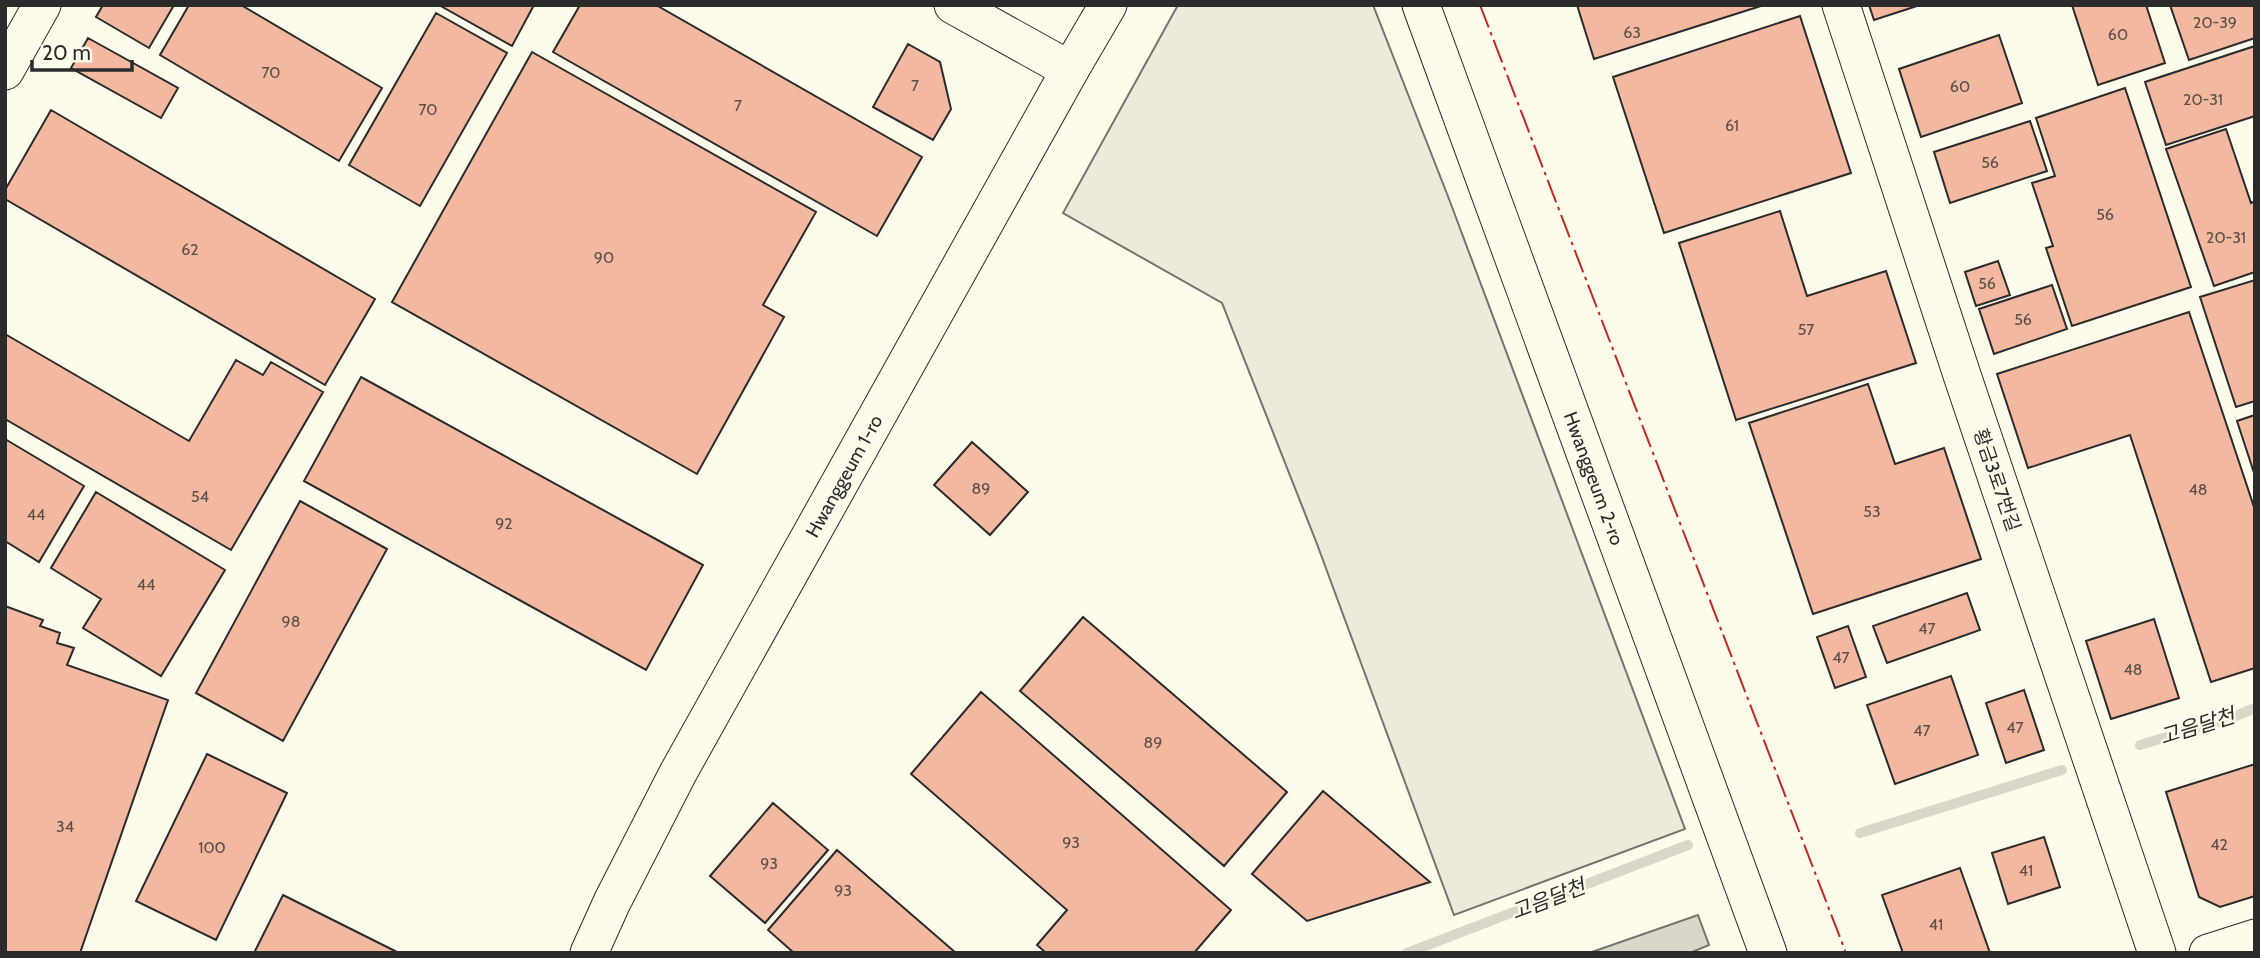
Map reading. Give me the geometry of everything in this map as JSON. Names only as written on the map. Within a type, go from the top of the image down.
[{"type":"street","points":[[5,71],[43,5]]},
{"type":"street","points":[[953,5],[1070,70]]},
{"type":"street","name":"Hwanggeum 1-ro","points":[[589,953],[678,773],[1108,5]]},
{"type":"street","name":"Hwanggeum 2-ro","points":[[1421,5],[1768,953]]},
{"type":"street","name":"황금3로7번길","points":[[1841,5],[1966,388],[2157,953]]},
{"type":"street","points":[[2208,953],[2255,938]]},
{"type":"shaded area","points":[[1178,5],[1373,5],[1449,199],[1685,829],[1454,915],[1317,544],[1222,303],[1063,213]]},
{"type":"shaded area","points":[[1698,915],[1709,945],[1690,953],[1589,953]]},
{"type":"building","points":[[103,5],[174,5],[149,48],[96,17]]},
{"type":"building","points":[[189,5],[241,5],[382,88],[339,161],[160,55]]},
{"type":"building","points":[[439,5],[534,5],[512,46]]},
{"type":"building","points":[[580,5],[656,5],[922,157],[877,236],[553,52]]},
{"type":"building","points":[[1577,5],[1764,5],[1594,59]]},
{"type":"building","points":[[1869,5],[1920,5],[1874,20]]},
{"type":"building","points":[[2072,5],[2146,5],[2165,63],[2098,85]]},
{"type":"building","points":[[2170,5],[2255,5],[2255,38],[2189,60]]},
{"type":"building","points":[[436,13],[507,53],[420,206],[349,165]]},
{"type":"building","points":[[1800,16],[1851,173],[1664,233],[1613,77]]},
{"type":"building","points":[[1999,35],[2022,103],[1921,137],[1899,69]]},
{"type":"building","points":[[88,38],[178,88],[161,118],[71,68]]},
{"type":"building","points":[[908,44],[940,62],[951,109],[933,140],[873,107]]},
{"type":"building","points":[[2255,46],[2255,116],[2166,145],[2145,82]]},
{"type":"building","points":[[532,52],[816,212],[763,305],[784,317],[697,474],[392,302]]},
{"type":"building","points":[[2125,88],[2191,287],[2072,326],[2046,248],[2053,246],[2032,183],[2055,176],[2036,118]]},
{"type":"building","points":[[51,110],[375,299],[325,385],[5,199],[5,190]]},
{"type":"building","points":[[2030,121],[2047,171],[1950,203],[1934,152]]},
{"type":"building","points":[[2226,129],[2251,203],[2255,201],[2255,272],[2214,286],[2166,149]]},
{"type":"building","points":[[1780,211],[1807,296],[1886,271],[1916,363],[1736,420],[1679,243]]},
{"type":"building","points":[[1998,261],[2010,295],[1976,306],[1965,272]]},
{"type":"building","points":[[2255,280],[2255,401],[2236,407],[2200,297]]},
{"type":"building","points":[[2052,285],[2067,329],[1994,354],[1979,309]]},
{"type":"building","points":[[2189,312],[2255,510],[2255,668],[2211,682],[2130,435],[2028,468],[1997,374]]},
{"type":"building","points":[[5,334],[189,441],[236,360],[263,375],[271,362],[323,392],[231,550],[5,419]]},
{"type":"building","points":[[361,377],[703,565],[646,670],[304,481]]},
{"type":"building","points":[[1868,384],[1895,464],[1944,448],[1981,559],[1813,614],[1749,423]]},
{"type":"building","points":[[2255,415],[2255,476],[2237,421]]},
{"type":"building","points":[[5,439],[84,486],[39,562],[5,541]]},
{"type":"building","points":[[972,442],[1028,492],[990,535],[934,485]]},
{"type":"building","points":[[96,492],[225,570],[161,676],[83,628],[101,599],[51,568]]},
{"type":"building","points":[[300,501],[387,549],[283,741],[196,693]]},
{"type":"building","points":[[1967,593],[1980,630],[1887,663],[1873,626]]},
{"type":"building","points":[[5,606],[43,620],[40,626],[60,633],[57,643],[74,648],[67,665],[168,700],[80,953],[5,953]]},
{"type":"building","points":[[1083,617],[1287,792],[1224,866],[1020,691]]},
{"type":"building","points":[[2154,619],[2179,698],[2111,719],[2086,641]]},
{"type":"building","points":[[1848,626],[1866,677],[1835,688],[1817,637]]},
{"type":"building","points":[[1951,676],[1978,755],[1895,784],[1867,705]]},
{"type":"building","points":[[2024,690],[2044,750],[2006,763],[1986,703]]},
{"type":"building","points":[[981,692],[1231,910],[1194,953],[1046,953],[1037,945],[1067,910],[911,774]]},
{"type":"building","points":[[207,754],[287,793],[216,940],[136,901]]},
{"type":"building","points":[[2255,764],[2255,896],[2220,907],[2199,897],[2166,792]]},
{"type":"building","points":[[1323,791],[1430,882],[1307,921],[1252,874]]},
{"type":"building","points":[[773,803],[828,850],[765,923],[710,876]]},
{"type":"building","points":[[2044,837],[2060,887],[2008,904],[1992,853]]},
{"type":"building","points":[[837,850],[956,953],[794,953],[768,930]]},
{"type":"building","points":[[1960,868],[1990,953],[1903,953],[1882,895]]},
{"type":"building","points":[[283,895],[399,953],[254,953]]},
{"type":"waterway","name":"고음달천","points":[[2140,745],[2255,708]]},
{"type":"waterway","name":"고음달천","points":[[1860,833],[2062,770]]},
{"type":"waterway","name":"고음달천","points":[[1407,953],[1688,845]]},
{"type":"power","points":[[1480,5],[1846,953]]}]
